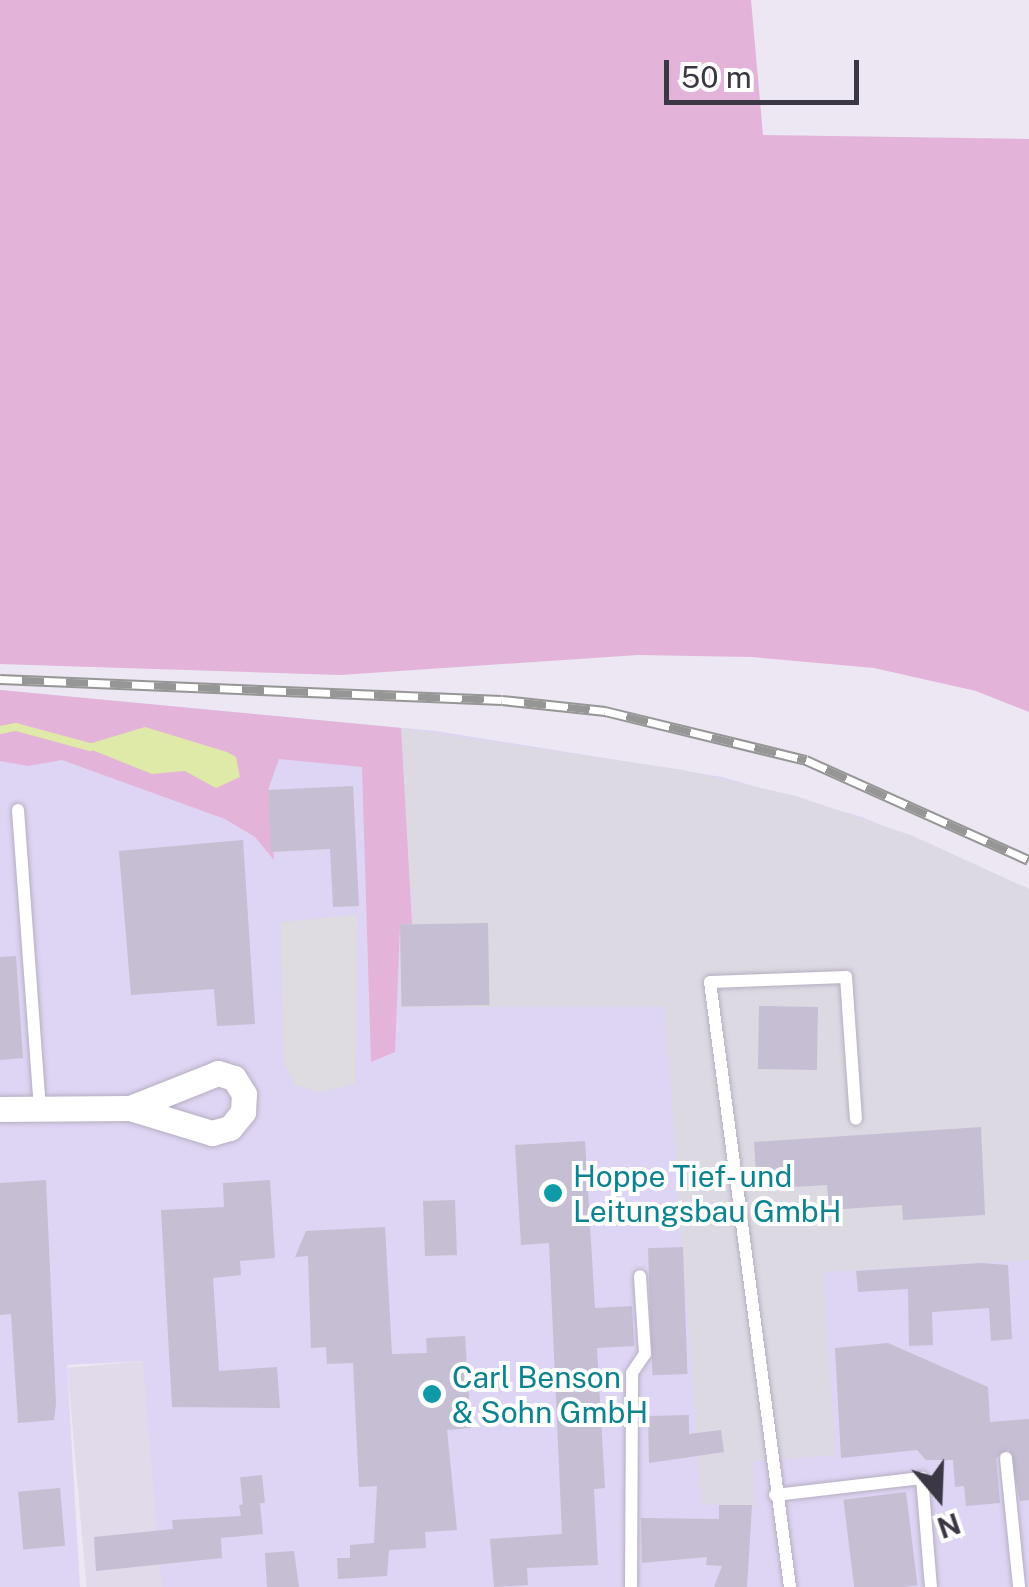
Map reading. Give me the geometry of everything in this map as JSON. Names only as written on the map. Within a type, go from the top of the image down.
[{"type":"street","points":[[0,1108],[130,1108]]},
{"type":"lane","points":[[18,810],[40,1108]]},
{"type":"lane","points":[[790,1587],[774,1495],[710,982],[846,976],[856,1119]]},
{"type":"lane","points":[[631,1587],[632,1373],[645,1354],[640,1276]]},
{"type":"lane","points":[[1006,1458],[1019,1587]]},
{"type":"lane","points":[[774,1495],[922,1478],[931,1587]]},
{"type":"shaded area","points":[[0,0],[751,0],[763,135],[1029,139],[1029,712],[976,691],[874,668],[752,657],[638,655],[340,675],[0,664]]},
{"type":"shaded area","points":[[0,690],[436,731],[722,777],[862,817],[1029,889],[1029,1587],[162,1587],[143,1361],[67,1365],[80,1587],[0,1587]]},
{"type":"shaded area","points":[[0,690],[401,728],[412,924],[400,925],[395,1052],[371,1062],[362,767],[279,759],[268,790],[274,860],[255,837],[225,819],[62,760],[28,766],[0,761]]},
{"type":"shaded area","points":[[145,727],[227,752],[236,757],[240,777],[216,788],[185,771],[152,774],[82,746]]},
{"type":"shaded area","points":[[401,728],[683,770],[796,796],[913,836],[1029,889],[1029,1260],[823,1272],[836,1455],[753,1461],[755,1506],[702,1504],[665,1007],[401,1007],[400,924],[412,923]]},
{"type":"shaded area","points":[[357,915],[355,1084],[321,1092],[295,1085],[284,1063],[281,922]]},
{"type":"shaded area","points":[[144,1361],[164,1587],[86,1587],[67,1368]]},
{"type":"building","points":[[353,786],[359,906],[333,907],[330,849],[271,852],[268,790]]},
{"type":"building","points":[[243,840],[255,1024],[217,1026],[214,989],[131,995],[119,851]]},
{"type":"building","points":[[488,923],[489,1005],[401,1007],[400,925]]},
{"type":"building","points":[[16,956],[23,1058],[0,1060],[0,957]]},
{"type":"building","points":[[759,1006],[818,1007],[817,1070],[758,1069]]},
{"type":"building","points":[[981,1127],[985,1215],[903,1220],[902,1205],[829,1210],[827,1185],[757,1189],[754,1142]]},
{"type":"building","points":[[585,1141],[595,1308],[632,1306],[634,1346],[597,1348],[605,1488],[594,1489],[598,1565],[527,1568],[528,1585],[494,1587],[490,1539],[562,1534],[549,1243],[521,1245],[515,1145]]},
{"type":"building","points":[[46,1180],[56,1404],[54,1420],[18,1423],[11,1314],[0,1315],[0,1183]]},
{"type":"building","points":[[270,1180],[275,1258],[240,1261],[241,1275],[213,1278],[219,1371],[277,1367],[280,1408],[172,1407],[161,1210],[224,1207],[223,1183]]},
{"type":"building","points":[[455,1200],[457,1255],[425,1256],[423,1201]]},
{"type":"building","points":[[385,1227],[392,1354],[427,1353],[426,1338],[465,1336],[471,1428],[447,1430],[457,1530],[425,1532],[426,1548],[389,1550],[387,1576],[338,1579],[337,1558],[350,1558],[350,1545],[374,1543],[377,1486],[359,1487],[353,1363],[327,1364],[326,1347],[311,1348],[308,1256],[295,1257],[306,1231]]},
{"type":"building","points":[[683,1247],[687,1374],[652,1375],[648,1248]]},
{"type":"building","points":[[981,1263],[1008,1265],[1012,1339],[991,1341],[989,1308],[932,1312],[933,1345],[909,1346],[908,1289],[858,1292],[856,1271]]},
{"type":"building","points":[[888,1343],[988,1387],[990,1422],[1029,1419],[1029,1500],[1020,1501],[1009,1449],[996,1458],[1000,1503],[966,1506],[964,1486],[955,1487],[953,1460],[926,1460],[917,1450],[841,1458],[835,1348]]},
{"type":"building","points":[[689,1415],[689,1434],[721,1430],[724,1452],[649,1463],[648,1416]]},
{"type":"building","points":[[262,1475],[265,1503],[243,1505],[240,1477]]},
{"type":"building","points":[[60,1488],[65,1546],[23,1549],[18,1492]]},
{"type":"building","points":[[906,1492],[917,1585],[854,1587],[843,1500]]},
{"type":"building","points":[[260,1503],[263,1534],[221,1538],[222,1558],[96,1571],[94,1537],[173,1529],[172,1520],[241,1516],[239,1505]]},
{"type":"building","points":[[719,1505],[752,1505],[747,1587],[714,1587],[722,1566],[706,1565],[707,1557],[642,1563],[641,1518],[719,1519]]},
{"type":"building","points":[[294,1551],[299,1587],[267,1587],[265,1553]]},
{"type":"waterway","points":[[0,730],[16,727],[90,747]]},
{"type":"railway","points":[[0,679],[502,700],[605,711],[806,760],[1029,860]]},
{"type":"place","name":"Hoppe Tief- und Leitungsbau GmbH","points":[[553,1193]]},
{"type":"place","name":"Carl Benson & Sohn GmbH","points":[[432,1394]]}]
